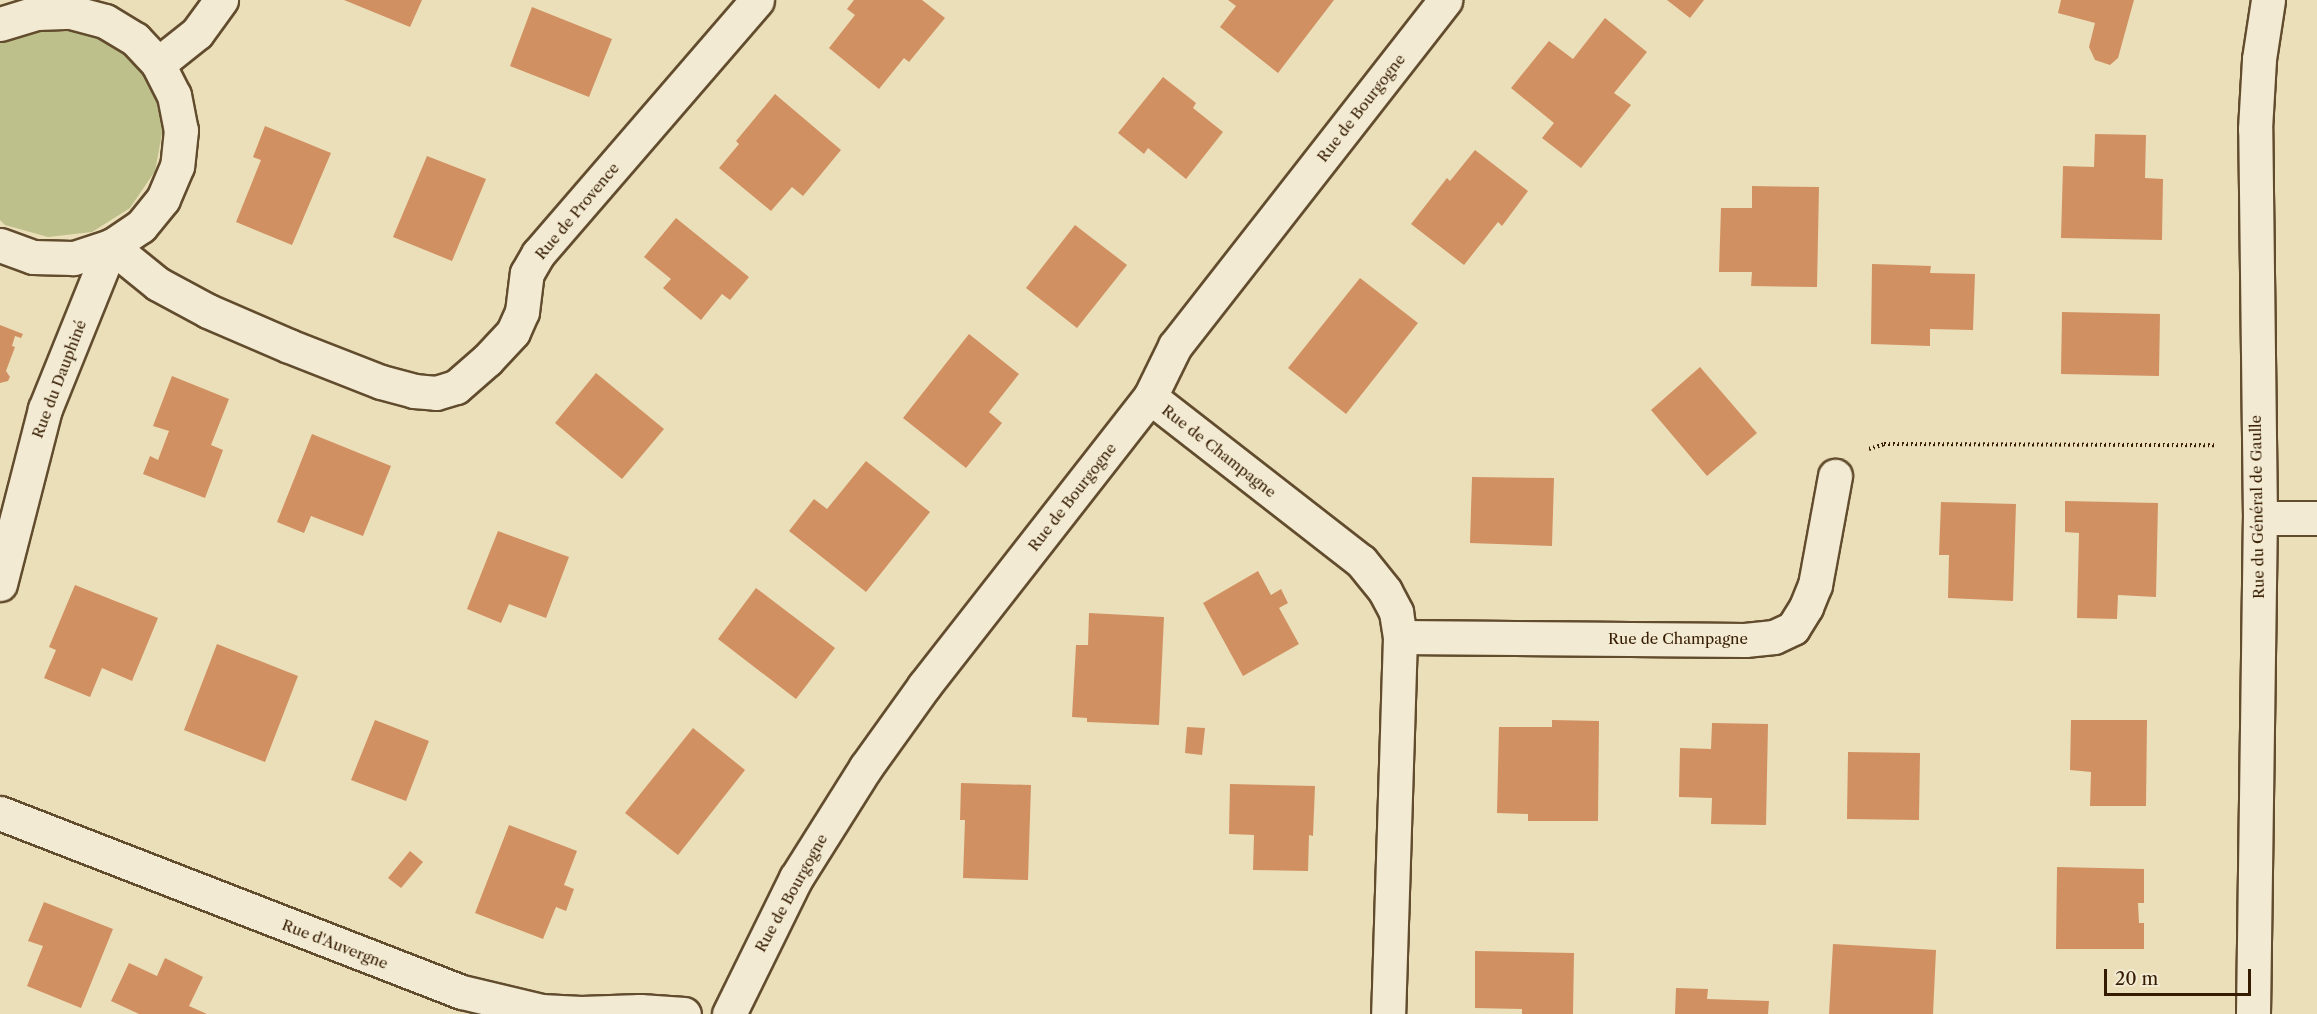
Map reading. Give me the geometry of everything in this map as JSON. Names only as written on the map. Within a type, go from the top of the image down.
[{"type":"street","points":[[158,64],[197,33],[221,0]]},
{"type":"street","name":"Rue de Provence","points":[[111,246],[158,284],[208,311],[289,346],[381,382],[414,391],[436,393],[456,387],[513,332],[522,312],[527,273],[538,254],[757,0]]},
{"type":"street","name":"Rue de Bourgogne","points":[[729,1014],[796,878],[866,767],[924,686],[1150,397],[1175,346],[1444,0]]},
{"type":"street","name":"Rue du Général de Gaulle","points":[[2253,1014],[2260,518],[2257,446],[2255,129],[2259,59],[2268,0]]},
{"type":"street","points":[[0,24],[37,13],[71,12],[105,21],[135,39],[158,64],[174,95],[181,130],[177,166],[163,199],[141,226],[111,246],[73,258],[33,257],[0,245]]},
{"type":"street","name":"Rue du Dauphiné","points":[[0,584],[45,410],[111,246]]},
{"type":"street","name":"Rue de Champagne","points":[[1150,397],[1361,561],[1385,591],[1396,612],[1400,637],[1388,1014]]},
{"type":"street","name":"Rue de Champagne","points":[[1400,637],[1745,640],[1774,637],[1793,628],[1806,607],[1815,585],[1835,476]]},
{"type":"street","points":[[2260,518],[2317,518]]},
{"type":"street","name":"Rue d'Auvergne","points":[[0,813],[462,992],[541,1011],[581,1013],[640,1011],[684,1014]]},
{"type":"path","points":[[1835,476],[1863,451],[1884,444],[2257,446]]},
{"type":"green space","points":[[42,25],[86,28],[125,50],[152,84],[163,128],[155,171],[130,208],[92,232],[48,237],[5,225],[0,220],[0,40]]},
{"type":"building","points":[[344,0],[422,0],[410,27]]},
{"type":"building","points":[[854,0],[922,0],[945,18],[909,62],[904,58],[879,89],[829,48],[855,15],[847,9]]},
{"type":"building","points":[[1228,0],[1334,0],[1278,73],[1220,27],[1236,6]]},
{"type":"building","points":[[1667,0],[1704,0],[1690,18]]},
{"type":"building","points":[[2061,0],[2134,0],[2118,58],[2110,65],[2095,60],[2089,47],[2095,23],[2058,13]]},
{"type":"building","points":[[532,7],[612,39],[589,97],[510,66]]},
{"type":"building","points":[[1605,18],[1647,52],[1614,93],[1631,105],[1581,168],[1542,138],[1554,123],[1511,88],[1549,41],[1573,59]]},
{"type":"building","points":[[1163,77],[1196,103],[1193,108],[1223,132],[1186,179],[1148,148],[1144,154],[1118,133]]},
{"type":"building","points":[[775,94],[841,150],[803,196],[792,187],[771,211],[719,168],[739,144],[736,141]]},
{"type":"building","points":[[265,126],[331,153],[292,245],[236,222],[261,160],[253,157]]},
{"type":"building","points":[[2095,134],[2146,135],[2145,178],[2163,179],[2162,240],[2061,238],[2063,166],[2094,167]]},
{"type":"building","points":[[1475,150],[1528,191],[1502,226],[1498,222],[1464,265],[1411,224],[1447,178],[1450,181]]},
{"type":"building","points":[[427,156],[486,179],[452,261],[393,237]]},
{"type":"building","points":[[1752,186],[1819,187],[1817,287],[1751,286],[1752,272],[1719,272],[1721,208],[1752,208]]},
{"type":"building","points":[[676,218],[749,277],[730,300],[722,294],[701,320],[663,288],[671,279],[644,257]]},
{"type":"building","points":[[1075,225],[1127,265],[1077,328],[1026,288]]},
{"type":"building","points":[[1872,264],[1931,266],[1930,273],[1975,274],[1973,330],[1930,329],[1930,346],[1871,344]]},
{"type":"building","points":[[1360,278],[1418,323],[1346,414],[1288,368]]},
{"type":"building","points":[[2062,312],[2160,314],[2159,376],[2061,374]]},
{"type":"building","points":[[0,325],[23,334],[21,338],[15,336],[12,346],[15,347],[6,371],[10,377],[8,381],[0,383]]},
{"type":"building","points":[[969,334],[1019,374],[989,412],[1002,423],[966,468],[903,418]]},
{"type":"building","points":[[1700,367],[1757,433],[1707,476],[1651,410]]},
{"type":"building","points":[[596,373],[664,429],[622,479],[555,423]]},
{"type":"building","points":[[172,376],[229,399],[211,445],[223,450],[205,498],[143,474],[150,456],[158,460],[169,431],[153,426]]},
{"type":"building","points":[[312,434],[391,466],[363,536],[311,516],[304,533],[277,522]]},
{"type":"building","points":[[866,461],[930,512],[866,592],[789,531],[814,499],[827,509]]},
{"type":"building","points":[[1472,477],[1554,478],[1552,546],[1470,543]]},
{"type":"building","points":[[2065,501],[2158,503],[2156,597],[2118,595],[2117,619],[2077,618],[2079,533],[2065,532]]},
{"type":"building","points":[[1941,502],[2016,504],[2013,601],[1948,598],[1949,555],[1939,555]]},
{"type":"building","points":[[498,531],[569,557],[546,618],[509,604],[501,623],[467,609]]},
{"type":"building","points":[[1258,571],[1271,595],[1281,589],[1288,603],[1279,608],[1299,644],[1243,676],[1203,603]]},
{"type":"building","points":[[75,585],[158,618],[132,681],[102,668],[90,697],[44,678],[56,650],[49,647]]},
{"type":"building","points":[[756,588],[835,648],[796,699],[718,639]]},
{"type":"building","points":[[1089,613],[1164,617],[1159,725],[1087,722],[1087,718],[1072,717],[1076,645],[1088,645]]},
{"type":"building","points":[[217,644],[298,676],[265,762],[184,730]]},
{"type":"building","points":[[375,720],[429,741],[406,801],[351,780]]},
{"type":"building","points":[[1552,720],[1599,721],[1598,821],[1528,821],[1528,814],[1497,813],[1499,727],[1552,727]]},
{"type":"building","points":[[2071,720],[2147,720],[2146,806],[2090,806],[2091,772],[2070,770]]},
{"type":"building","points":[[1712,723],[1768,724],[1766,825],[1711,824],[1712,798],[1679,797],[1680,748],[1711,749]]},
{"type":"building","points":[[1187,727],[1205,728],[1202,755],[1185,753]]},
{"type":"building","points":[[693,728],[745,770],[678,855],[625,813]]},
{"type":"building","points":[[1848,752],[1920,753],[1919,820],[1847,819]]},
{"type":"building","points":[[961,783],[1031,785],[1028,880],[963,878],[965,820],[960,820]]},
{"type":"building","points":[[1230,784],[1315,786],[1313,836],[1309,835],[1308,871],[1253,870],[1254,835],[1229,834]]},
{"type":"building","points":[[509,825],[577,851],[564,885],[574,889],[566,911],[556,907],[543,939],[475,913]]},
{"type":"building","points":[[410,851],[423,862],[401,888],[388,878]]},
{"type":"building","points":[[2057,867],[2144,869],[2144,903],[2138,903],[2139,923],[2144,923],[2144,949],[2056,949]]},
{"type":"building","points":[[44,902],[113,929],[81,1008],[27,986],[43,946],[28,941]]},
{"type":"building","points":[[1833,944],[1936,950],[1933,1014],[1829,1014]]},
{"type":"building","points":[[1475,951],[1574,953],[1573,1014],[1522,1014],[1522,1009],[1475,1008]]},
{"type":"building","points":[[165,958],[203,977],[189,1006],[207,1014],[139,1014],[111,1001],[129,963],[157,976]]},
{"type":"building","points":[[1676,988],[1708,989],[1707,999],[1769,1001],[1768,1014],[1675,1014]]}]
